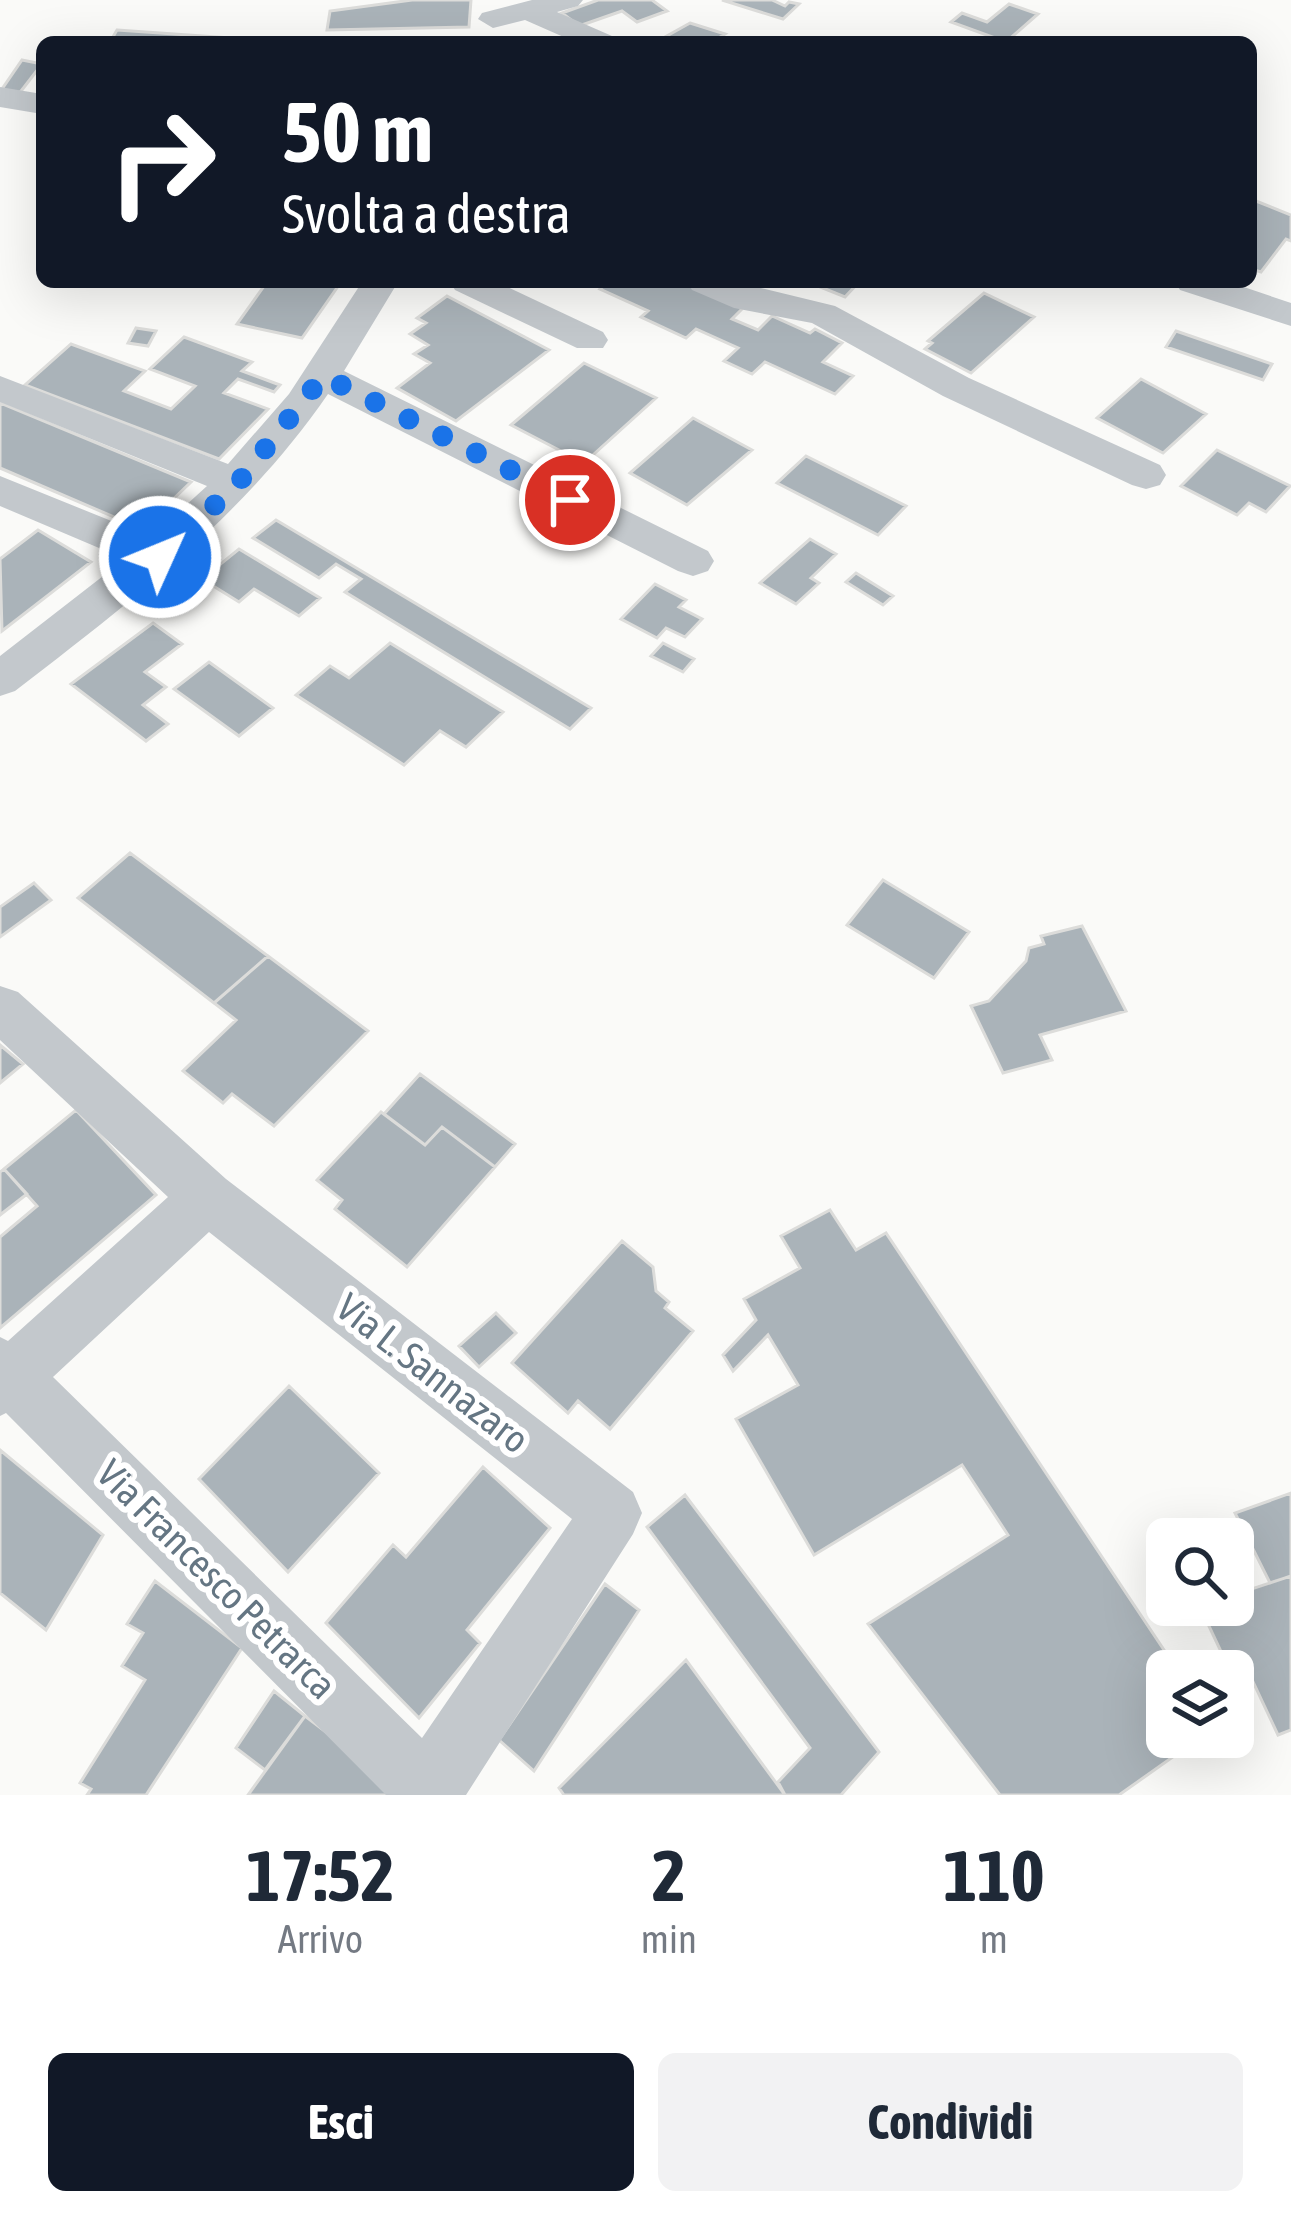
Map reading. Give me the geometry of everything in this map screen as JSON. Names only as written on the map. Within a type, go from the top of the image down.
[{"type":"street","points":[[492,20],[568,0]]},
{"type":"street","points":[[532,12],[587,36]]},
{"type":"street","points":[[0,97],[36,103]]},
{"type":"street","points":[[0,679],[160,557],[238,483],[342,352],[377,288]]},
{"type":"street","points":[[481,288],[590,340]]},
{"type":"street","points":[[719,288],[748,300],[822,314],[956,387],[1146,476]]},
{"type":"street","points":[[1211,288],[1291,315]]},
{"type":"street","points":[[323,376],[693,562]]},
{"type":"street","points":[[0,388],[238,483]]},
{"type":"street","points":[[0,490],[160,557]]},
{"type":"street","name":"Via L. Sannazaro","points":[[0,1008],[207,1197],[612,1513],[428,1792]]},
{"type":"street","points":[[4,1376],[207,1197]]},
{"type":"street","name":"Via Francesco Petrarca","points":[[4,1376],[428,1792]]},
{"type":"building","points":[[412,0],[471,0],[469,27],[327,30],[330,11]]},
{"type":"building","points":[[598,0],[652,0],[667,11],[637,22],[622,11],[579,26],[562,13]]},
{"type":"building","points":[[722,0],[772,0],[785,6],[799,4],[783,19]]},
{"type":"building","points":[[1009,4],[1038,14],[1013,36],[990,36],[951,22],[962,13],[987,22]]},
{"type":"building","points":[[690,23],[725,34],[722,36],[667,36]]},
{"type":"building","points":[[117,30],[203,36],[114,36]]},
{"type":"building","points":[[22,60],[36,63],[36,72],[18,95],[0,92]]},
{"type":"building","points":[[1257,201],[1291,215],[1291,241],[1286,239],[1261,272],[1257,271]]},
{"type":"building","points":[[263,288],[337,288],[302,338],[237,324]]},
{"type":"building","points":[[701,288],[744,307],[732,319],[758,330],[772,316],[842,343],[823,362],[853,376],[835,394],[765,362],[752,374],[724,361],[738,348],[696,329],[686,338],[641,317],[648,311],[600,289]]},
{"type":"building","points":[[823,288],[853,288],[845,297]]},
{"type":"building","points":[[984,293],[1034,317],[971,373],[925,349],[932,343],[928,341]]},
{"type":"building","points":[[447,296],[549,350],[456,421],[397,388],[430,363],[414,354],[428,345],[410,334],[426,323],[417,318]]},
{"type":"building","points":[[136,328],[156,331],[148,346],[128,343]]},
{"type":"building","points":[[1176,331],[1272,364],[1263,380],[1166,347]]},
{"type":"building","points":[[184,337],[252,362],[242,371],[280,385],[274,392],[238,379],[224,393],[268,409],[219,459],[25,385],[71,344],[145,371],[124,391],[171,409],[195,386],[150,369]]},
{"type":"building","points":[[584,363],[656,398],[584,463],[511,425]]},
{"type":"building","points":[[1141,379],[1206,414],[1163,453],[1097,418]]},
{"type":"building","points":[[0,403],[191,482],[142,529],[0,468]]},
{"type":"building","points":[[693,418],[752,450],[687,505],[630,473]]},
{"type":"building","points":[[1217,450],[1290,486],[1266,512],[1249,503],[1237,515],[1181,486]]},
{"type":"building","points":[[806,456],[906,506],[878,535],[777,483]]},
{"type":"building","points":[[276,520],[591,708],[570,729],[345,592],[361,579],[336,564],[319,578],[253,538]]},
{"type":"building","points":[[38,530],[91,562],[2,631],[0,559]]},
{"type":"building","points":[[810,539],[836,554],[811,578],[819,583],[796,604],[760,583]]},
{"type":"building","points":[[239,549],[320,598],[299,616],[254,589],[239,602],[202,579]]},
{"type":"building","points":[[856,573],[893,596],[883,605],[846,582]]},
{"type":"building","points":[[655,584],[686,600],[679,607],[702,619],[685,637],[666,628],[657,638],[621,619]]},
{"type":"building","points":[[153,623],[182,644],[145,672],[166,687],[143,705],[168,724],[146,741],[71,684]]},
{"type":"building","points":[[390,643],[503,712],[466,747],[440,731],[404,765],[296,695],[330,666],[349,678]]},
{"type":"building","points":[[663,643],[694,659],[683,672],[651,656]]},
{"type":"building","points":[[209,662],[273,708],[239,736],[174,689]]},
{"type":"building","points":[[130,853],[268,956],[214,1003],[78,898]]},
{"type":"building","points":[[883,880],[969,932],[934,978],[847,925]]},
{"type":"building","points":[[34,883],[51,900],[0,937],[0,907]]},
{"type":"building","points":[[1082,926],[1126,1011],[1040,1035],[1052,1060],[1003,1073],[971,1006],[989,1001],[1026,961],[1029,948],[1044,944],[1041,936]]},
{"type":"building","points":[[268,956],[368,1031],[274,1126],[232,1094],[223,1103],[183,1071],[236,1020],[214,1003]]},
{"type":"building","points":[[0,1045],[23,1064],[0,1083]]},
{"type":"building","points":[[420,1074],[515,1144],[495,1167],[442,1127],[425,1145],[384,1114]]},
{"type":"building","points":[[76,1110],[156,1195],[0,1328],[0,1237],[37,1206],[4,1169]]},
{"type":"building","points":[[381,1112],[425,1145],[442,1127],[495,1167],[407,1267],[335,1209],[342,1200],[317,1180]]},
{"type":"building","points":[[4,1169],[27,1194],[0,1215],[0,1172]]},
{"type":"building","points":[[830,1210],[856,1250],[886,1233],[1164,1650],[1146,1650],[1146,1758],[1171,1758],[1119,1795],[1000,1795],[868,1624],[1008,1535],[962,1465],[814,1555],[736,1419],[798,1385],[768,1335],[733,1371],[723,1355],[756,1320],[744,1299],[800,1268],[781,1236]]},
{"type":"building","points":[[622,1241],[653,1267],[656,1291],[669,1302],[665,1308],[693,1331],[610,1429],[578,1401],[568,1413],[512,1363]]},
{"type":"building","points":[[496,1313],[516,1333],[479,1367],[459,1346]]},
{"type":"building","points":[[289,1386],[379,1473],[288,1572],[199,1479]]},
{"type":"building","points":[[0,1450],[103,1535],[46,1630],[0,1593]]},
{"type":"building","points":[[483,1467],[550,1528],[467,1630],[480,1643],[419,1718],[326,1623],[393,1545],[406,1557]]},
{"type":"building","points":[[1291,1493],[1291,1576],[1270,1583],[1254,1551],[1254,1518],[1238,1518],[1235,1513]]},
{"type":"building","points":[[685,1495],[879,1752],[841,1795],[785,1795],[778,1782],[810,1748],[647,1527]]},
{"type":"building","points":[[1291,1576],[1291,1730],[1278,1735],[1254,1684],[1254,1650],[1220,1650],[1209,1626],[1254,1626],[1254,1588]]},
{"type":"building","points":[[155,1581],[242,1648],[146,1795],[87,1795],[91,1789],[80,1783],[145,1680],[122,1666],[143,1633],[127,1624]]},
{"type":"building","points":[[605,1584],[639,1610],[534,1771],[499,1740]]},
{"type":"building","points":[[686,1660],[785,1795],[564,1795],[559,1788]]},
{"type":"building","points":[[274,1691],[305,1716],[265,1770],[236,1748]]},
{"type":"building","points":[[305,1716],[393,1783],[386,1795],[248,1795]]},
{"type":"route","points":[[160,557],[238,483],[323,376],[570,500]]}]
